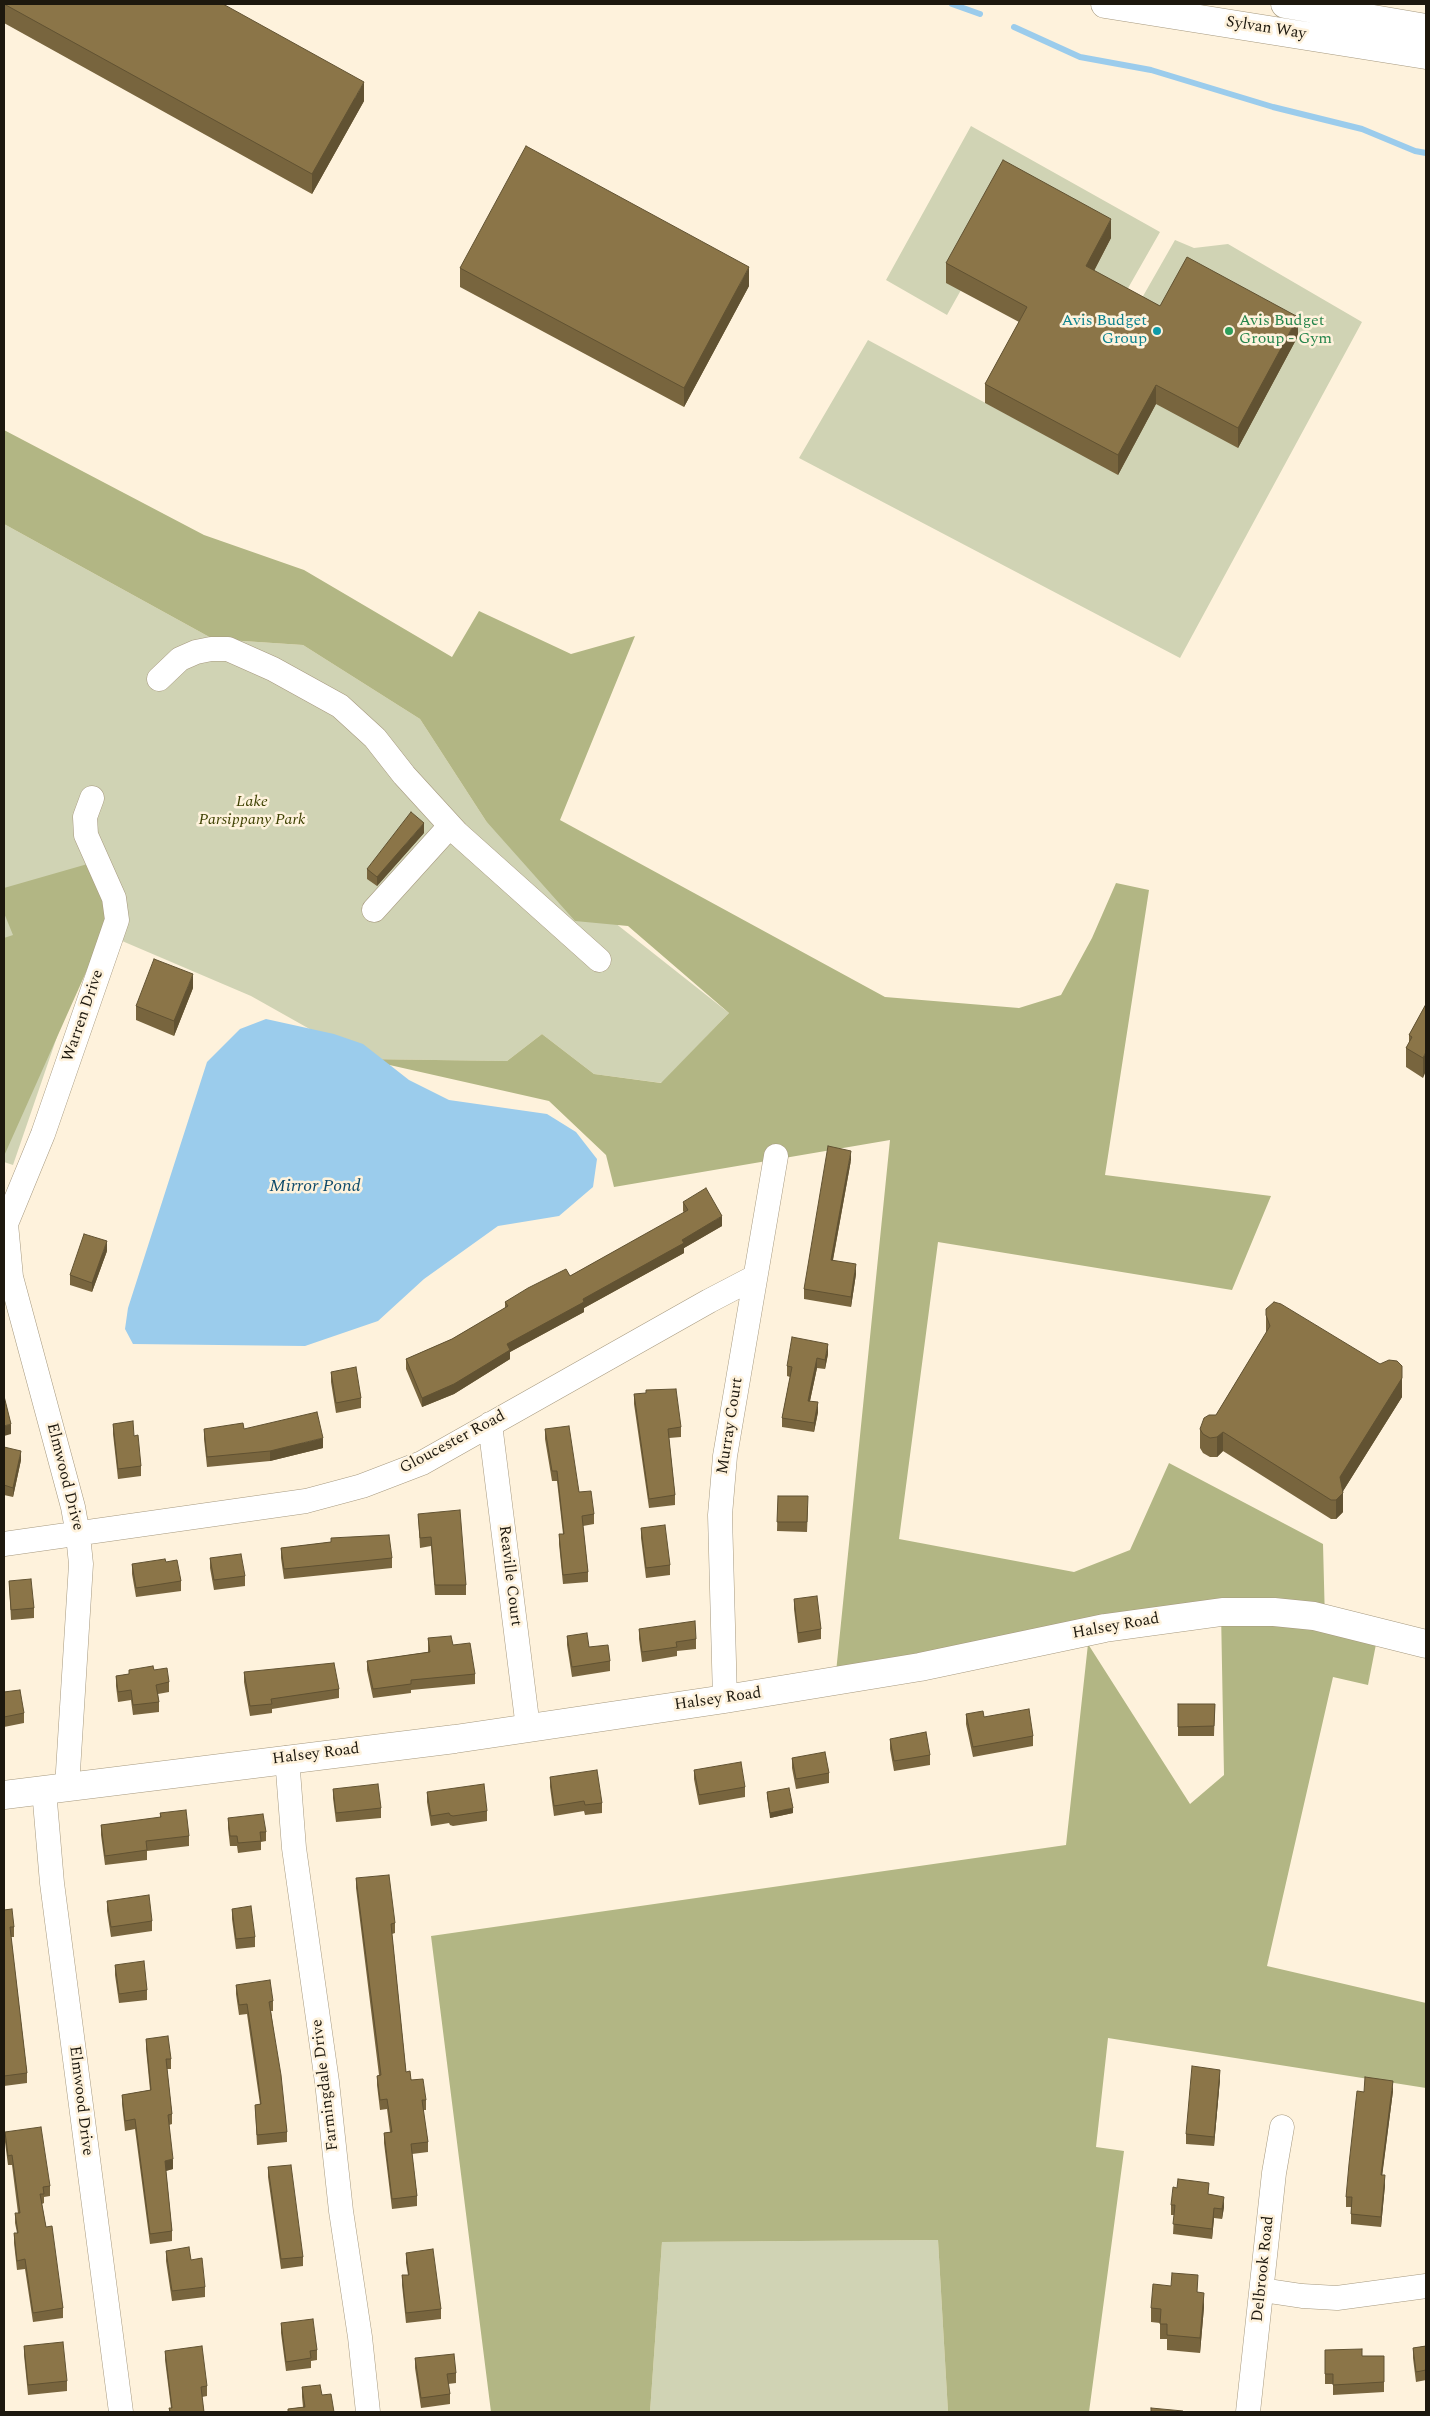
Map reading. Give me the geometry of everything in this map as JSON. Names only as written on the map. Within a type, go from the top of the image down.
[{"type":"street","name":"Sylvan Way","points":[[1105,4],[1426,55]]},
{"type":"street","name":"Sylvan Way","points":[[1285,4],[1426,28]]},
{"type":"street","points":[[159,679],[180,660],[196,652],[211,649],[228,649],[273,669],[340,706],[375,738],[404,775],[450,826],[599,960]]},
{"type":"street","name":"Warren Drive","points":[[6,1232],[6,1224],[43,1134],[117,920],[114,898],[86,835],[85,818],[92,798]]},
{"type":"street","points":[[374,910],[450,826]]},
{"type":"street","name":"Murray Court","points":[[725,1700],[720,1515],[726,1456],[776,1156]]},
{"type":"street","name":"Elmwood Drive","points":[[6,1232],[7,1279],[73,1507],[81,1564],[55,1788],[53,1893],[121,2412]]},
{"type":"street","name":"Gloucester Road","points":[[4,1544],[78,1535],[306,1501],[343,1491],[422,1463],[755,1277]]},
{"type":"street","name":"Reaville Court","points":[[490,1424],[528,1728]]},
{"type":"street","name":"Halsey Road","points":[[4,1795],[528,1728],[725,1700],[920,1667],[1104,1628],[1222,1612],[1274,1612],[1314,1616],[1426,1644]]},
{"type":"street","name":"Farmingdale Drive","points":[[287,1758],[294,1848],[326,2072],[341,2211],[360,2337],[368,2412]]},
{"type":"street","name":"Delbrook Road","points":[[1248,2412],[1274,2173],[1282,2127]]},
{"type":"street","points":[[1262,2290],[1302,2296],[1337,2298],[1426,2286]]},
{"type":"green space","points":[[971,126],[1160,232],[1119,304],[1086,286],[1111,238],[961,290],[947,315],[886,280]]},
{"type":"green space","points":[[1175,240],[1194,248],[1228,244],[1362,322],[1180,658],[799,458],[868,340],[1118,474],[1156,404],[1160,326],[1134,312]]},
{"type":"green space","points":[[4,430],[204,535],[304,570],[452,657],[479,611],[571,654],[635,636],[560,820],[885,997],[1019,1008],[1061,995],[1092,938],[1116,883],[1149,890],[1105,1175],[1271,1196],[1232,1290],[938,1242],[899,1539],[1074,1572],[1130,1550],[1169,1463],[1323,1544],[1325,1622],[1378,1634],[1368,1685],[1333,1677],[1267,1966],[1426,2003],[1426,2088],[1108,2038],[1096,2147],[1124,2151],[1089,2412],[948,2412],[938,2240],[662,2242],[650,2412],[491,2412],[431,1936],[1066,1845],[1088,1644],[1190,1804],[1224,1775],[1221,1611],[835,1682],[890,1140],[614,1187],[606,1155],[549,1101],[363,1059],[507,1061],[542,1034],[594,1074],[661,1083],[729,1013],[628,926],[575,921],[486,821],[420,719],[303,645],[213,639],[4,524]]},
{"type":"green space","name":"Lake Parsippany Park","points":[[4,524],[213,639],[303,645],[420,719],[486,821],[729,1013],[662,1083],[594,1074],[542,1034],[507,1061],[363,1059],[251,996],[94,929],[13,1165],[4,1162]]},
{"type":"green space","points":[[98,861],[116,905],[4,1156],[4,938],[13,935],[4,913],[4,888]]},
{"type":"green space","points":[[938,2240],[948,2412],[650,2412],[662,2242]]},
{"type":"water","name":"Mirror Pond","points":[[266,1019],[334,1034],[363,1044],[409,1080],[449,1100],[547,1114],[576,1132],[597,1159],[593,1187],[559,1216],[498,1226],[424,1279],[378,1321],[305,1346],[133,1344],[125,1329],[128,1308],[207,1062],[240,1029]]},
{"type":"building","points":[[4,4],[223,4],[364,82],[312,174]]},
{"type":"building","points":[[526,146],[749,267],[684,388],[460,268]]},
{"type":"building","name":"Avis Budget Group","points":[[1003,160],[1111,219],[1086,266],[1160,306],[1187,257],[1298,317],[1238,428],[1156,385],[1118,455],[985,384],[1027,307],[946,263]]},
{"type":"building","points":[[411,812],[424,823],[377,877],[367,869]]},
{"type":"building","points":[[154,959],[193,974],[174,1021],[136,1006]]},
{"type":"building","points":[[1426,1004],[1426,1052],[1423,1058],[1406,1048],[1412,1037],[1409,1035]]},
{"type":"building","points":[[828,1146],[851,1151],[831,1260],[856,1264],[851,1297],[804,1289]]},
{"type":"building","points":[[706,1188],[722,1216],[682,1240],[684,1243],[583,1299],[584,1302],[507,1344],[510,1350],[454,1384],[422,1398],[406,1359],[452,1339],[508,1306],[505,1302],[528,1288],[566,1269],[570,1276],[688,1210],[683,1202]]},
{"type":"building","points":[[84,1234],[107,1241],[92,1283],[70,1275]]},
{"type":"building","points":[[1274,1302],[1281,1304],[1380,1364],[1389,1360],[1397,1361],[1402,1366],[1402,1378],[1340,1477],[1343,1493],[1336,1500],[1331,1500],[1223,1432],[1217,1437],[1210,1438],[1203,1434],[1200,1429],[1204,1418],[1209,1415],[1216,1415],[1270,1326],[1266,1309]]},
{"type":"building","points":[[792,1337],[828,1344],[825,1360],[817,1358],[808,1401],[818,1402],[814,1423],[782,1418],[792,1367],[787,1366]]},
{"type":"building","points":[[356,1367],[361,1398],[336,1403],[331,1372]]},
{"type":"building","points":[[676,1389],[681,1427],[668,1429],[675,1495],[649,1499],[634,1394],[646,1393],[646,1390]]},
{"type":"building","points":[[4,1396],[11,1424],[4,1426]]},
{"type":"building","points":[[317,1412],[323,1438],[270,1451],[207,1457],[204,1429],[243,1423],[244,1429]]},
{"type":"building","points":[[133,1421],[134,1436],[138,1435],[141,1466],[118,1469],[113,1424]]},
{"type":"building","points":[[569,1426],[579,1492],[591,1491],[594,1514],[582,1516],[588,1572],[563,1575],[559,1534],[564,1534],[557,1471],[552,1471],[545,1429]]},
{"type":"building","points":[[4,1447],[21,1451],[13,1488],[4,1485]]},
{"type":"building","points":[[778,1496],[808,1496],[807,1522],[777,1522]]},
{"type":"building","points":[[460,1510],[466,1585],[435,1585],[431,1537],[420,1538],[418,1514]]},
{"type":"building","points":[[665,1525],[670,1565],[646,1568],[641,1528]]},
{"type":"building","points":[[389,1535],[392,1558],[284,1569],[281,1548],[331,1542],[331,1538]]},
{"type":"building","points":[[241,1554],[245,1576],[214,1580],[210,1558]]},
{"type":"building","points":[[165,1559],[166,1562],[177,1560],[181,1581],[136,1588],[132,1564]]},
{"type":"building","points":[[31,1579],[34,1608],[11,1610],[9,1581]]},
{"type":"building","points":[[817,1596],[821,1629],[798,1633],[794,1599]]},
{"type":"building","points":[[695,1621],[696,1639],[676,1642],[677,1647],[642,1652],[639,1629]]},
{"type":"building","points":[[587,1633],[589,1647],[608,1645],[610,1661],[572,1667],[567,1636]]},
{"type":"building","points":[[451,1636],[453,1645],[470,1643],[475,1674],[411,1680],[411,1684],[373,1689],[367,1661],[430,1652],[428,1638]]},
{"type":"building","points":[[334,1663],[339,1689],[271,1699],[272,1704],[250,1706],[244,1672]]},
{"type":"building","points":[[153,1666],[154,1670],[167,1668],[169,1682],[156,1685],[159,1702],[133,1705],[131,1690],[118,1692],[116,1676],[129,1674],[129,1670]]},
{"type":"building","points":[[20,1690],[24,1713],[4,1717],[4,1692]]},
{"type":"building","points":[[1178,1704],[1215,1704],[1214,1726],[1178,1727]]},
{"type":"building","points":[[1029,1709],[1033,1736],[973,1747],[966,1714],[983,1711],[984,1717]]},
{"type":"building","points":[[926,1732],[930,1755],[894,1761],[890,1739]]},
{"type":"building","points":[[825,1752],[829,1773],[796,1779],[792,1758]]},
{"type":"building","points":[[741,1762],[745,1787],[699,1795],[694,1770]]},
{"type":"building","points":[[597,1770],[602,1803],[585,1805],[584,1801],[554,1806],[550,1777]]},
{"type":"building","points":[[378,1784],[381,1808],[336,1813],[333,1789]]},
{"type":"building","points":[[484,1784],[487,1811],[453,1816],[449,1813],[431,1816],[427,1792]]},
{"type":"building","points":[[789,1788],[793,1808],[770,1813],[767,1792]]},
{"type":"building","points":[[186,1810],[189,1836],[146,1841],[147,1850],[105,1856],[101,1825],[161,1817],[160,1813]]},
{"type":"building","points":[[263,1814],[266,1832],[260,1832],[261,1841],[238,1843],[237,1836],[230,1836],[228,1818]]},
{"type":"building","points":[[389,1875],[395,1923],[391,1924],[406,2072],[410,2071],[411,2080],[423,2079],[426,2100],[422,2100],[428,2142],[411,2144],[417,2196],[392,2199],[384,2133],[392,2132],[387,2099],[380,2100],[377,2076],[381,2075],[356,1878]]},
{"type":"building","points":[[149,1895],[152,1921],[111,1927],[107,1901]]},
{"type":"building","points":[[251,1906],[255,1937],[236,1939],[232,1909]]},
{"type":"building","points":[[12,1909],[14,1927],[10,1927],[27,2073],[4,2076],[4,1910]]},
{"type":"building","points":[[144,1961],[147,1990],[119,1994],[115,1965]]},
{"type":"building","points":[[270,1980],[273,2001],[269,2002],[281,2075],[287,2132],[257,2135],[255,2105],[261,2104],[256,2064],[247,2004],[239,2005],[236,1985]]},
{"type":"building","points":[[168,2036],[171,2059],[166,2059],[172,2114],[168,2115],[173,2159],[165,2161],[172,2231],[150,2234],[135,2119],[125,2121],[122,2095],[151,2090],[146,2039]]},
{"type":"building","points":[[1192,2066],[1220,2070],[1214,2137],[1186,2134]]},
{"type":"building","points":[[1365,2077],[1393,2081],[1381,2175],[1385,2175],[1381,2217],[1351,2214],[1352,2197],[1346,2197],[1357,2091],[1364,2092]]},
{"type":"building","points":[[41,2127],[50,2186],[43,2187],[44,2194],[40,2194],[46,2227],[52,2226],[63,2308],[33,2313],[25,2259],[17,2261],[14,2233],[18,2233],[15,2213],[20,2213],[12,2155],[8,2156],[5,2132]]},
{"type":"building","points":[[291,2165],[303,2257],[281,2259],[268,2167]]},
{"type":"building","points":[[1178,2179],[1209,2183],[1208,2194],[1224,2197],[1222,2209],[1214,2208],[1212,2229],[1173,2224],[1175,2205],[1171,2205],[1173,2187],[1177,2188]]},
{"type":"building","points":[[189,2247],[191,2260],[202,2258],[205,2287],[172,2291],[166,2251]]},
{"type":"building","points":[[433,2249],[441,2309],[406,2313],[402,2275],[409,2275],[406,2253]]},
{"type":"building","points":[[1172,2273],[1198,2275],[1197,2292],[1204,2293],[1200,2338],[1167,2335],[1167,2324],[1160,2324],[1161,2309],[1151,2308],[1153,2284],[1171,2286]]},
{"type":"building","points":[[313,2319],[317,2350],[310,2351],[311,2358],[286,2362],[281,2323]]},
{"type":"building","points":[[63,2342],[67,2381],[28,2385],[24,2346]]},
{"type":"building","points":[[202,2346],[207,2386],[201,2387],[204,2412],[170,2412],[169,2408],[172,2408],[165,2351]]},
{"type":"building","points":[[1426,2346],[1426,2370],[1416,2372],[1413,2348]]},
{"type":"building","points":[[1362,2349],[1362,2356],[1384,2356],[1384,2382],[1333,2385],[1333,2374],[1325,2374],[1325,2350]]},
{"type":"building","points":[[454,2354],[456,2373],[447,2374],[450,2394],[421,2398],[415,2358]]},
{"type":"building","points":[[320,2385],[322,2395],[331,2394],[334,2412],[288,2412],[288,2409],[305,2407],[302,2387]]},
{"type":"building","points":[[1151,2408],[1183,2411],[1183,2412],[1151,2412]]},
{"type":"waterway","points":[[952,4],[980,14]]},
{"type":"waterway","points":[[1014,27],[1080,57],[1151,70],[1273,107],[1362,129],[1415,151],[1426,153]]},
{"type":"place","name":"Avis Budget Group","points":[[1157,331]]},
{"type":"place","name":"Avis Budget Group - Gym","points":[[1229,331]]}]
